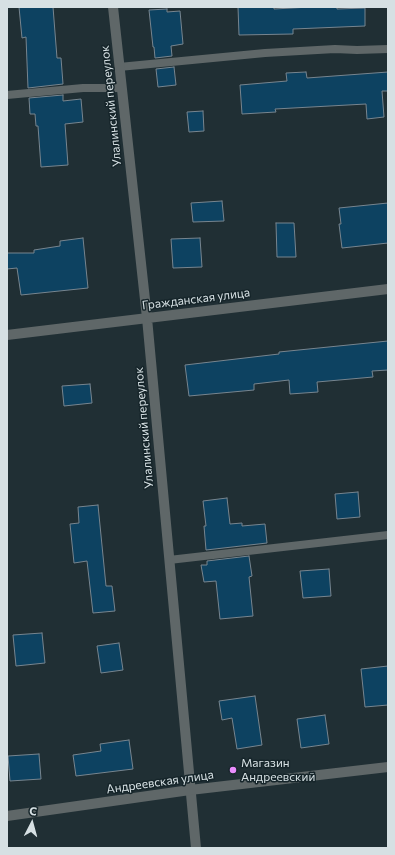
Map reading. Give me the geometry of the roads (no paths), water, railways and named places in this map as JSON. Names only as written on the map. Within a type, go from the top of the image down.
[{"type":"street","name":"Улалинский переулок","points":[[113,7],[147,318],[196,848]]},
{"type":"street","name":"Гражданская улица","points":[[7,335],[388,289]]},
{"type":"street","name":"Андреевская улица","points":[[7,816],[190,790],[388,767]]},
{"type":"lane","points":[[119,66],[266,53],[335,49],[388,49]]},
{"type":"lane","points":[[7,95],[83,88],[122,88]]},
{"type":"lane","points":[[169,560],[388,535]]},
{"type":"place","name":"Магазин Андреевский","points":[[233,770]]}]
